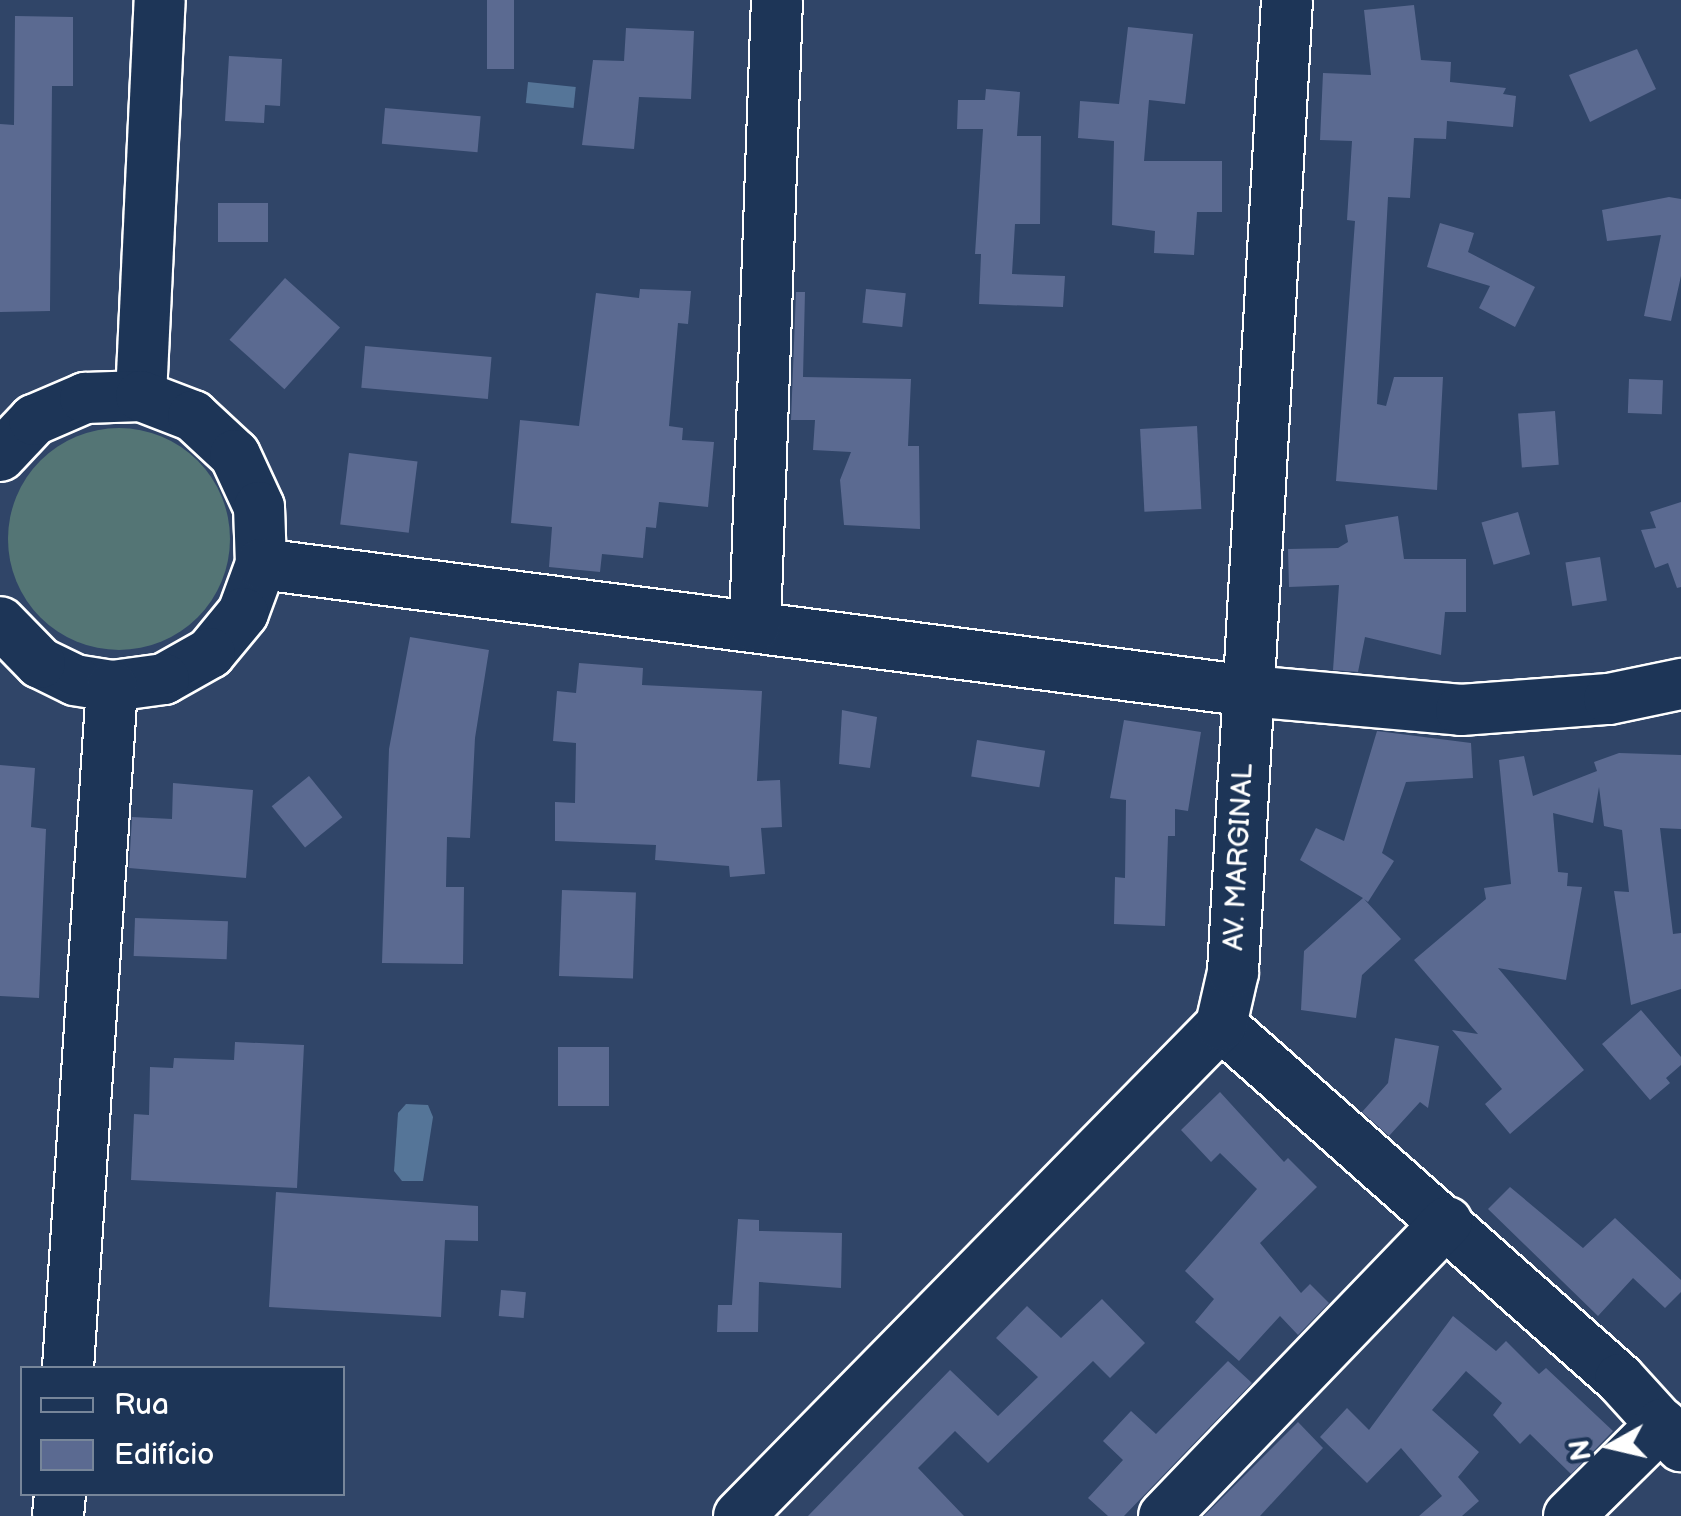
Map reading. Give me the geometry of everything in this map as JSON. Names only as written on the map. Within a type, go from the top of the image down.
[{"type":"street","points":[[140,396],[160,0]]},
{"type":"street","points":[[755,626],[777,0]]},
{"type":"street","name":"AV. MARGINAL","points":[[1221,1025],[1232,972],[1288,0]]},
{"type":"street","points":[[0,456],[34,420],[85,398],[140,396],[194,416],[235,455],[259,507],[261,564],[243,613],[210,653],[164,679],[112,686],[75,680],[4,636]]},
{"type":"street","points":[[261,564],[1249,691],[1461,710],[1609,699],[1681,684]]},
{"type":"street","points":[[68,1366],[112,686]]},
{"type":"street","points":[[739,1516],[1221,1025],[1447,1222],[1672,1435],[1569,1516]]},
{"type":"street","points":[[1164,1516],[1447,1222]]},
{"type":"green space","points":[[119,428],[162,436],[198,460],[222,496],[230,539],[222,582],[198,618],[162,642],[119,650],[76,642],[40,618],[16,582],[8,539],[16,496],[40,460],[76,436]]},
{"type":"water","points":[[528,82],[576,87],[574,108],[526,103]]},
{"type":"water","points":[[406,1104],[428,1105],[433,1117],[423,1181],[402,1181],[394,1171],[398,1113]]},
{"type":"building","points":[[487,0],[514,0],[514,69],[487,69]]},
{"type":"building","points":[[1414,5],[1421,60],[1451,62],[1450,82],[1506,88],[1503,94],[1516,96],[1513,127],[1447,121],[1446,139],[1414,138],[1410,198],[1388,197],[1377,404],[1386,406],[1394,377],[1443,377],[1437,490],[1336,481],[1355,221],[1347,220],[1352,141],[1320,140],[1323,73],[1371,75],[1364,10]]},
{"type":"building","points":[[15,16],[73,17],[73,86],[52,86],[50,311],[0,312],[0,124],[14,125]]},
{"type":"building","points":[[1128,27],[1193,34],[1185,104],[1149,100],[1144,161],[1222,161],[1222,212],[1197,212],[1194,255],[1154,253],[1155,231],[1112,225],[1114,141],[1078,138],[1080,101],[1119,104]]},
{"type":"building","points":[[626,28],[694,31],[691,99],[639,97],[634,149],[582,145],[593,60],[624,61]]},
{"type":"building","points":[[1637,49],[1656,89],[1590,122],[1569,75]]},
{"type":"building","points":[[229,56],[282,59],[280,106],[265,105],[264,123],[225,121]]},
{"type":"building","points":[[986,89],[1020,92],[1017,136],[1041,136],[1040,224],[1015,224],[1012,274],[1065,276],[1063,307],[979,304],[981,254],[975,254],[983,129],[957,129],[958,100],[985,100]]},
{"type":"building","points":[[385,108],[481,116],[477,152],[382,144]]},
{"type":"building","points":[[1669,197],[1681,199],[1681,276],[1671,321],[1644,316],[1661,235],[1607,241],[1602,210]]},
{"type":"building","points":[[218,203],[268,203],[268,242],[218,242]]},
{"type":"building","points":[[1440,223],[1474,233],[1468,252],[1535,287],[1515,327],[1479,308],[1490,286],[1427,267]]},
{"type":"building","points":[[285,278],[340,328],[284,389],[229,340]]},
{"type":"building","points":[[640,289],[691,291],[688,324],[678,323],[669,426],[683,428],[682,440],[714,442],[708,507],[659,502],[656,528],[646,527],[643,558],[602,554],[600,572],[549,567],[552,527],[511,523],[520,420],[579,426],[596,293],[639,298]]},
{"type":"building","points":[[866,289],[906,293],[902,327],[862,323]]},
{"type":"building","points":[[796,292],[805,292],[803,377],[911,379],[908,446],[919,446],[920,529],[844,525],[840,480],[851,452],[813,450],[815,420],[791,420]]},
{"type":"building","points":[[365,346],[492,357],[488,399],[361,388]]},
{"type":"building","points":[[1629,379],[1663,380],[1662,414],[1628,413]]},
{"type":"building","points":[[1555,411],[1559,465],[1522,467],[1518,414]]},
{"type":"building","points":[[1197,426],[1201,509],[1144,512],[1140,429]]},
{"type":"building","points":[[349,453],[417,461],[409,533],[340,524]]},
{"type":"building","points":[[1681,502],[1681,587],[1677,588],[1668,563],[1655,568],[1641,530],[1656,528],[1650,512]]},
{"type":"building","points":[[1518,512],[1530,554],[1494,565],[1481,522]]},
{"type":"building","points":[[1398,516],[1404,559],[1466,559],[1466,612],[1445,612],[1441,655],[1365,637],[1358,672],[1333,670],[1339,585],[1289,587],[1288,549],[1338,548],[1348,542],[1345,525]]},
{"type":"building","points":[[1600,557],[1607,600],[1572,606],[1565,562]]},
{"type":"building","points":[[410,637],[489,650],[475,738],[470,838],[447,837],[446,887],[464,887],[463,964],[382,963],[389,749]]},
{"type":"building","points":[[579,663],[643,668],[642,685],[762,691],[757,781],[780,780],[782,827],[761,828],[765,874],[730,877],[729,866],[655,860],[656,845],[555,841],[555,802],[575,803],[576,743],[553,741],[557,691],[576,693]]},
{"type":"building","points":[[842,710],[877,717],[870,768],[839,764]]},
{"type":"building","points":[[1124,720],[1201,732],[1188,811],[1175,809],[1175,836],[1168,836],[1165,926],[1114,924],[1115,877],[1125,878],[1126,800],[1110,798]]},
{"type":"building","points":[[1377,731],[1471,743],[1473,778],[1406,782],[1382,853],[1394,861],[1368,902],[1364,899],[1401,939],[1362,975],[1356,1018],[1301,1010],[1304,951],[1363,898],[1300,860],[1316,828],[1344,841]]},
{"type":"building","points":[[977,740],[1045,751],[1039,787],[971,777]]},
{"type":"building","points":[[1619,753],[1681,755],[1681,829],[1660,828],[1673,934],[1681,933],[1681,989],[1631,1005],[1614,891],[1629,892],[1622,830],[1604,826],[1599,787],[1593,823],[1553,813],[1558,872],[1568,873],[1567,886],[1582,887],[1566,980],[1498,968],[1584,1070],[1510,1134],[1485,1104],[1502,1089],[1452,1030],[1478,1034],[1414,960],[1486,899],[1484,888],[1511,884],[1499,760],[1524,756],[1533,796],[1597,771],[1594,762]]},
{"type":"building","points":[[0,765],[35,768],[31,827],[46,829],[39,998],[0,996]]},
{"type":"building","points":[[309,776],[342,817],[305,847],[272,806]]},
{"type":"building","points":[[173,783],[253,790],[246,878],[129,868],[132,817],[172,819]]},
{"type":"building","points":[[562,890],[636,893],[633,979],[559,976]]},
{"type":"building","points":[[135,918],[228,921],[227,959],[134,956]]},
{"type":"building","points":[[1641,1010],[1681,1057],[1681,1065],[1666,1078],[1670,1083],[1650,1100],[1602,1044]]},
{"type":"building","points":[[1395,1038],[1439,1046],[1428,1108],[1420,1102],[1389,1136],[1362,1112],[1388,1083]]},
{"type":"building","points":[[235,1042],[304,1045],[297,1188],[131,1180],[134,1114],[149,1115],[150,1067],[173,1068],[174,1058],[234,1060]]},
{"type":"building","points":[[558,1047],[609,1047],[609,1106],[558,1106]]},
{"type":"building","points":[[1220,1092],[1284,1162],[1288,1158],[1317,1187],[1260,1243],[1301,1293],[1310,1284],[1329,1303],[1298,1335],[1280,1316],[1239,1361],[1195,1322],[1214,1299],[1185,1271],[1257,1189],[1220,1153],[1211,1162],[1181,1130]]},
{"type":"building","points":[[1510,1187],[1583,1248],[1615,1218],[1681,1280],[1681,1292],[1665,1308],[1633,1278],[1598,1316],[1488,1209]]},
{"type":"building","points":[[276,1192],[478,1206],[478,1241],[445,1240],[441,1317],[269,1307]]},
{"type":"building","points":[[738,1219],[759,1220],[759,1231],[842,1233],[841,1288],[759,1282],[758,1332],[717,1332],[718,1305],[732,1305]]},
{"type":"building","points":[[501,1290],[526,1292],[524,1318],[499,1316]]},
{"type":"building","points":[[1102,1299],[1145,1343],[1110,1378],[1093,1361],[988,1463],[955,1431],[918,1468],[964,1516],[808,1516],[950,1370],[998,1416],[1038,1377],[996,1338],[1027,1306],[1061,1338]]},
{"type":"building","points":[[1453,1316],[1496,1351],[1506,1341],[1539,1374],[1546,1368],[1613,1431],[1571,1474],[1530,1434],[1520,1444],[1493,1415],[1502,1403],[1466,1371],[1432,1410],[1479,1452],[1458,1477],[1479,1501],[1462,1516],[1419,1516],[1442,1496],[1401,1448],[1367,1483],[1320,1437],[1347,1408],[1369,1430]]},
{"type":"building","points":[[1228,1361],[1252,1383],[1124,1516],[1108,1516],[1088,1498],[1123,1460],[1103,1441],[1131,1411],[1156,1434]]},
{"type":"building","points":[[1298,1422],[1323,1448],[1260,1516],[1204,1516]]}]
